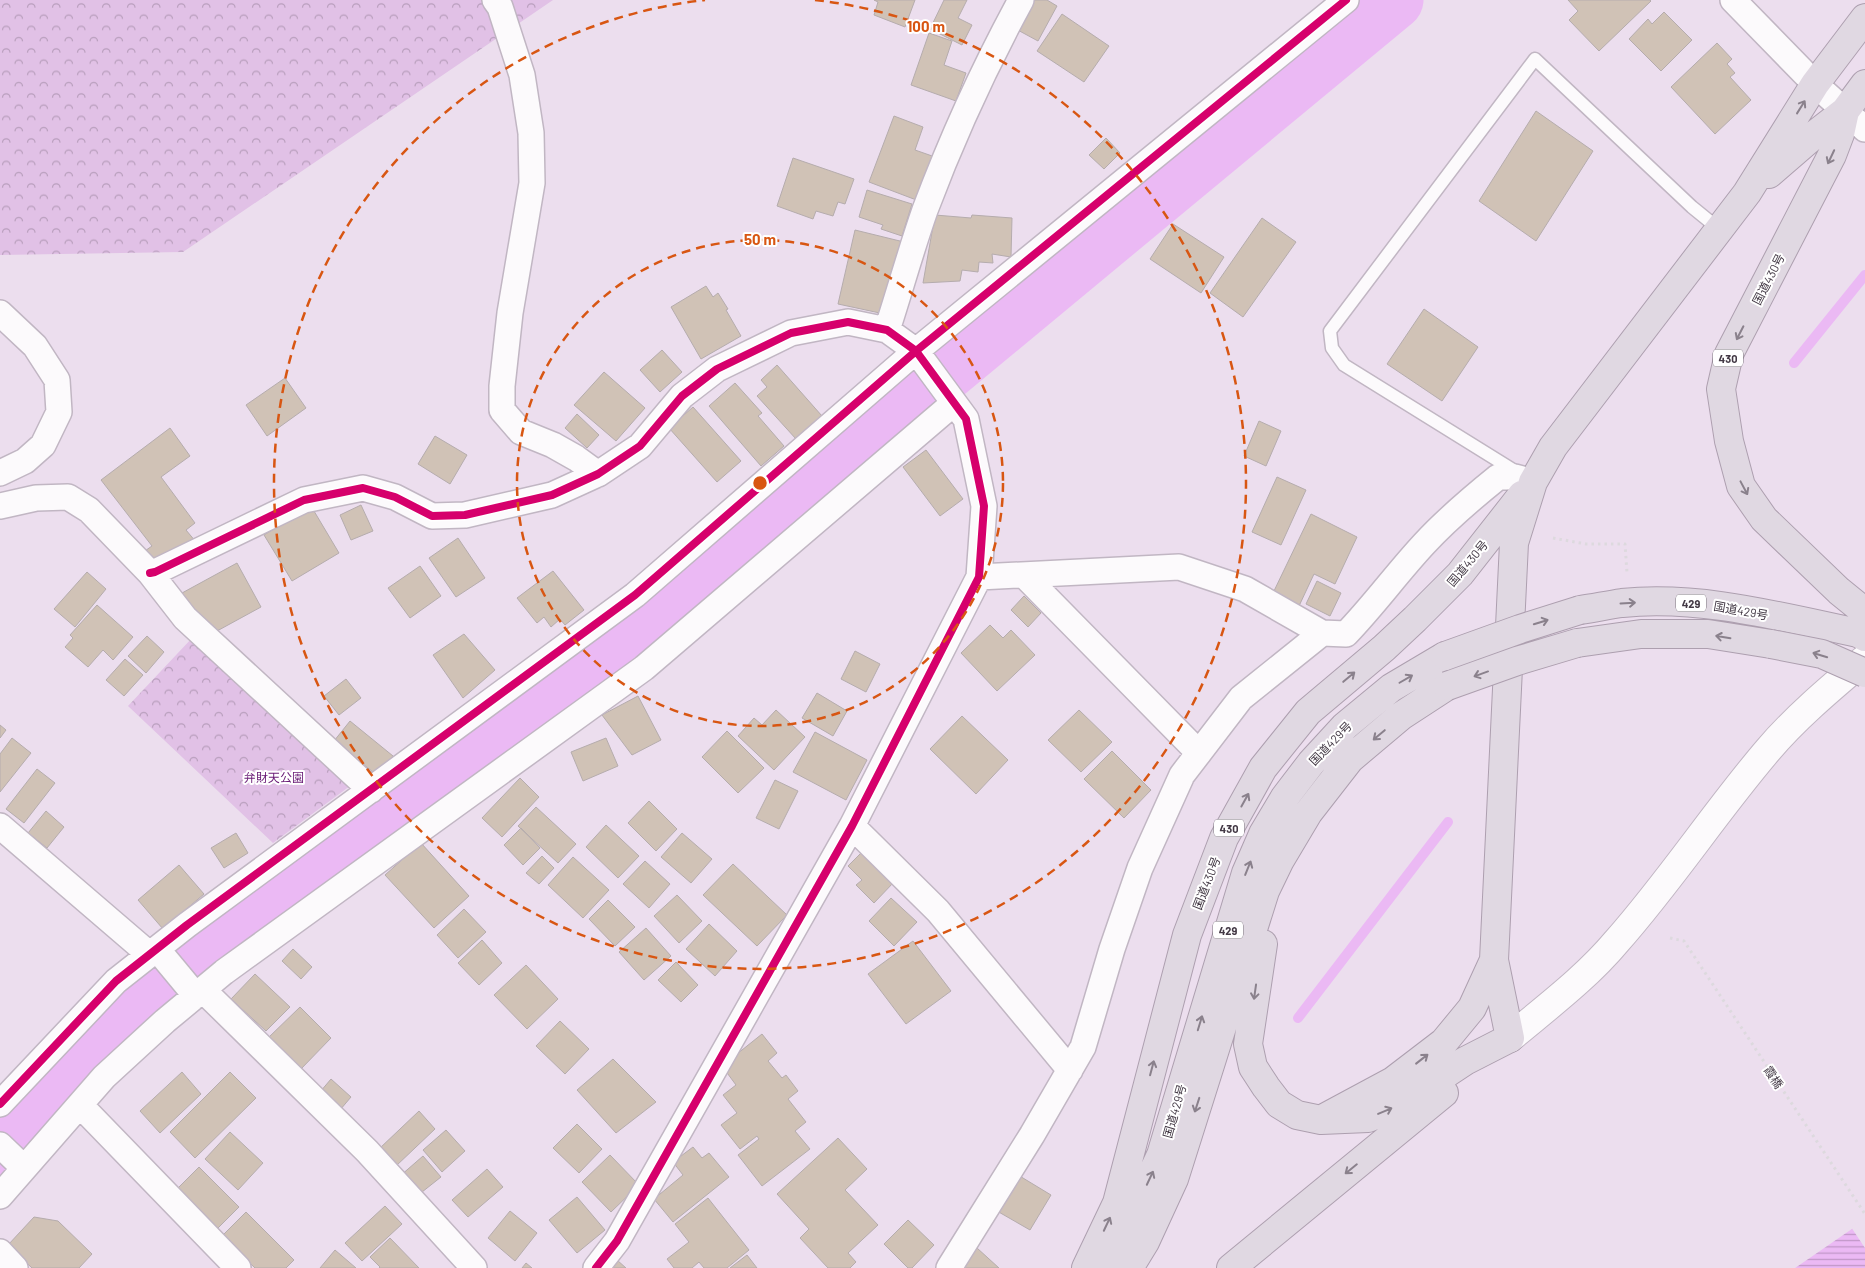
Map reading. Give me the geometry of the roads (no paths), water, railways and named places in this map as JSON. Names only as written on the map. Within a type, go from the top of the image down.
[{"type":"highway","name":"国道430号","points":[[1086,1268],[1116,1203],[1187,935],[1224,838],[1263,768],[1308,712],[1390,642],[1460,574],[1533,482],[1553,447],[1747,193],[1815,84],[1865,18]]},
{"type":"highway","name":"国道430号","points":[[1747,193],[1845,111],[1865,84]]},
{"type":"highway","name":"国道430号","points":[[1845,111],[1840,134],[1832,155],[1729,354],[1721,389],[1729,441],[1741,486],[1764,519],[1839,591],[1865,612]]},
{"type":"highway","name":"国道430号","points":[[1510,1038],[1494,960],[1514,543],[1533,482]]},
{"type":"highway","name":"国道429号","points":[[1105,1268],[1129,1223],[1161,1155],[1246,873],[1263,834],[1285,797],[1311,763],[1345,726],[1391,688],[1445,656],[1520,628],[1580,610],[1622,603],[1673,602],[1724,606],[1858,633],[1865,637]]},
{"type":"highway","name":"国道429号","points":[[1129,1268],[1145,1242],[1174,1179],[1265,892],[1280,860],[1308,813],[1350,759],[1402,716],[1447,686],[1517,661],[1577,644],[1641,634],[1708,634],[1771,644],[1822,654],[1865,673]]},
{"type":"highway","name":"国道429号","points":[[1265,892],[1266,929],[1248,1044],[1254,1067],[1279,1104],[1297,1115],[1321,1120],[1368,1118],[1397,1106],[1464,1061],[1510,1038]]},
{"type":"highway","points":[[1321,1120],[1393,1081],[1444,1042],[1472,1008],[1494,960]]},
{"type":"highway","points":[[1231,1268],[1510,1038]]},
{"type":"street","points":[[495,0],[500,7],[522,75],[531,133],[532,183],[510,313],[502,386],[502,410],[521,432],[553,445],[576,458],[598,474]]},
{"type":"street","points":[[887,330],[925,211],[962,117],[998,41],[1021,0]]},
{"type":"street","points":[[1733,0],[1815,84],[1865,129]]},
{"type":"street","points":[[0,1104],[116,981],[187,925],[635,595],[1339,2]]},
{"type":"street","points":[[0,312],[35,346],[57,380],[59,412],[43,445],[25,461],[0,473]]},
{"type":"street","points":[[150,573],[304,500],[363,488],[395,497],[432,516],[465,516],[552,495],[598,474],[640,446],[682,396],[716,369],[791,333],[848,322],[887,330],[919,355],[966,419],[984,506],[979,577],[852,826],[617,1241],[596,1268]]},
{"type":"street","points":[[0,1196],[104,1077],[224,972],[644,668],[951,399]]},
{"type":"street","points":[[979,577],[1179,566],[1245,589],[1322,633],[1346,634],[1438,529],[1498,477],[1514,477],[1533,482]]},
{"type":"street","points":[[0,506],[36,498],[68,497],[89,510],[150,573],[185,618],[370,790]]},
{"type":"street","points":[[1024,575],[1199,753]]},
{"type":"street","points":[[949,1268],[1032,1135],[1083,1048],[1112,949],[1140,868],[1182,775],[1241,698],[1322,633]]},
{"type":"street","points":[[1510,1038],[1576,983],[1616,944],[1653,900],[1731,796],[1769,749],[1831,687],[1865,659]]},
{"type":"street","points":[[0,826],[200,993],[367,1151],[474,1268]]},
{"type":"street","points":[[852,826],[938,911],[1070,1070]]},
{"type":"street","points":[[80,1105],[238,1268]]},
{"type":"street","points":[[0,1145],[24,1168]]},
{"type":"street","points":[[0,1252],[15,1268]]},
{"type":"lane","points":[[1533,482],[1344,365],[1332,348],[1330,331],[1535,59],[1692,207],[1719,229]]},
{"type":"waterway","points":[[0,1151],[137,1006],[214,941],[551,707],[903,407],[1394,0]]},
{"type":"waterway","points":[[1794,363],[1865,275]]},
{"type":"waterway","points":[[1298,1018],[1448,822]]},
{"type":"park label","name":"弁財天公園","points":[[274,777]]}]
